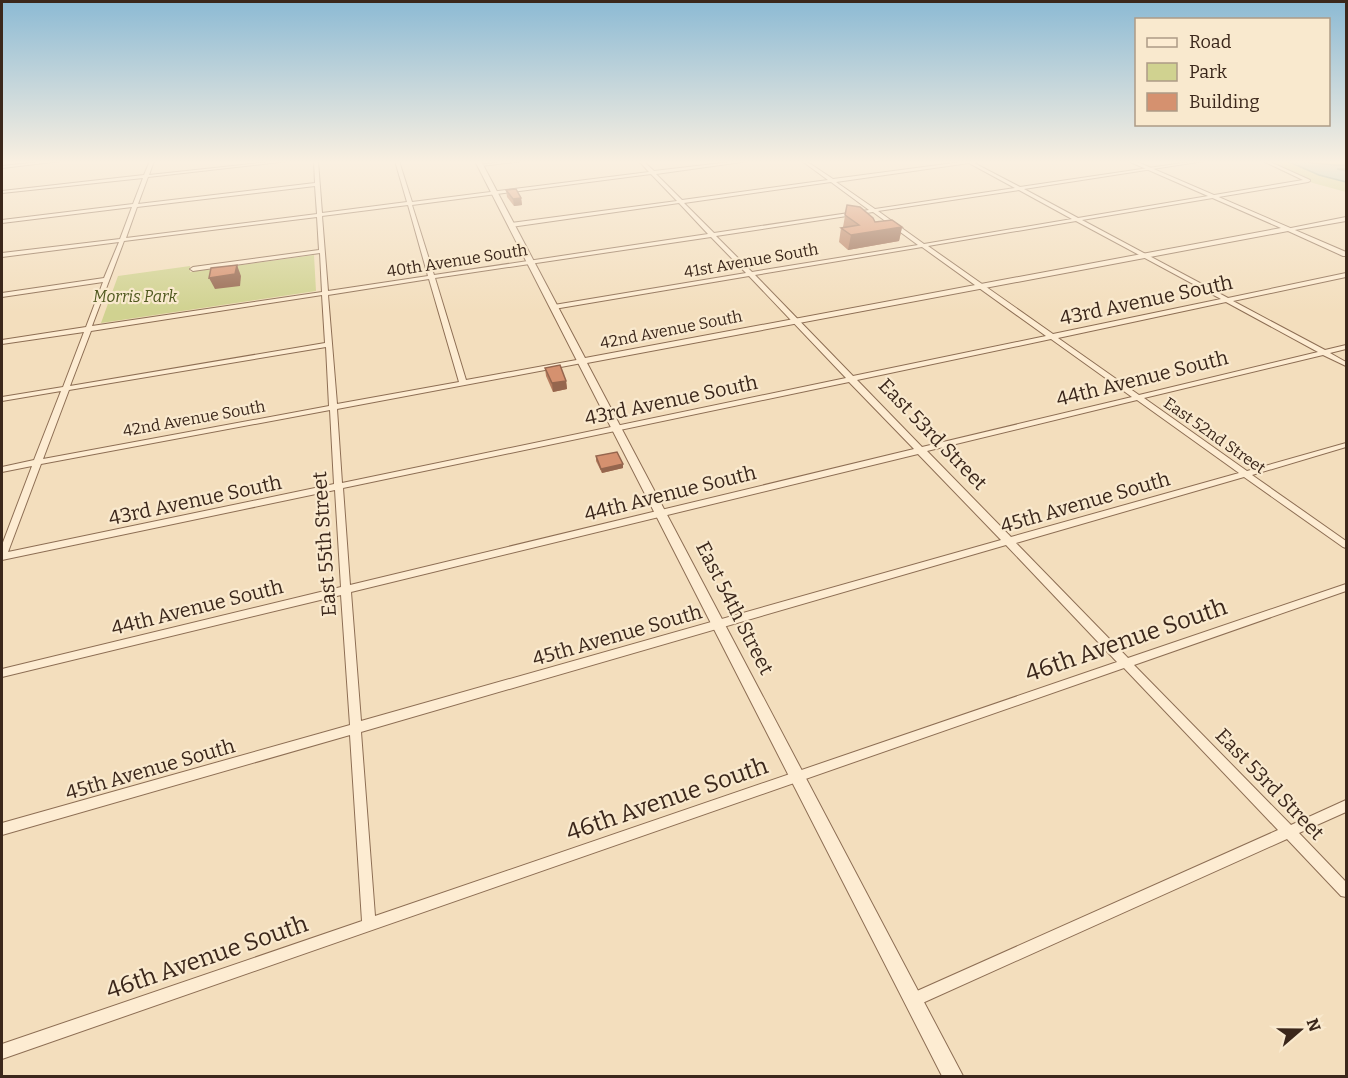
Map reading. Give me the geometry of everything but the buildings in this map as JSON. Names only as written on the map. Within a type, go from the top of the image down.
[{"type":"street","points":[[2,221],[88,211]]},
{"type":"street","points":[[2,557],[133,211]]},
{"type":"street","name":"East 55th Street","points":[[319,211],[369,924]]},
{"type":"street","points":[[2,255],[349,211]]},
{"type":"street","points":[[411,211],[463,383]]},
{"type":"street","name":"East 54th Street","points":[[504,211],[953,1077]]},
{"type":"street","points":[[511,225],[607,211]]},
{"type":"street","name":"East 53rd Street","points":[[690,211],[1347,891]]},
{"type":"street","name":"40th Avenue South","points":[[2,342],[866,211]]},
{"type":"street","name":"East 52nd Street","points":[[876,211],[1347,544]]},
{"type":"street","points":[[1061,211],[1347,364]]},
{"type":"street","name":"41st Avenue South","points":[[554,307],[1129,211]]},
{"type":"street","points":[[1248,211],[1347,254]]},
{"type":"street","name":"42nd Avenue South","points":[[2,469],[1347,219]]},
{"type":"street","points":[[193,269],[322,251]]},
{"type":"street","name":"43rd Avenue South","points":[[2,557],[1347,275]]},
{"type":"street","points":[[2,295],[106,280]]},
{"type":"street","points":[[2,399],[328,345]]},
{"type":"street","name":"44th Avenue South","points":[[2,673],[1347,347]]},
{"type":"street","name":"45th Avenue South","points":[[2,829],[1347,446]]},
{"type":"street","name":"46th Avenue South","points":[[2,1052],[1347,587]]},
{"type":"street","points":[[913,1000],[1347,806]]},
{"type":"green space","name":"Morris Park","points":[[314,255],[316,291],[101,323],[118,276],[190,266],[190,272]]}]
